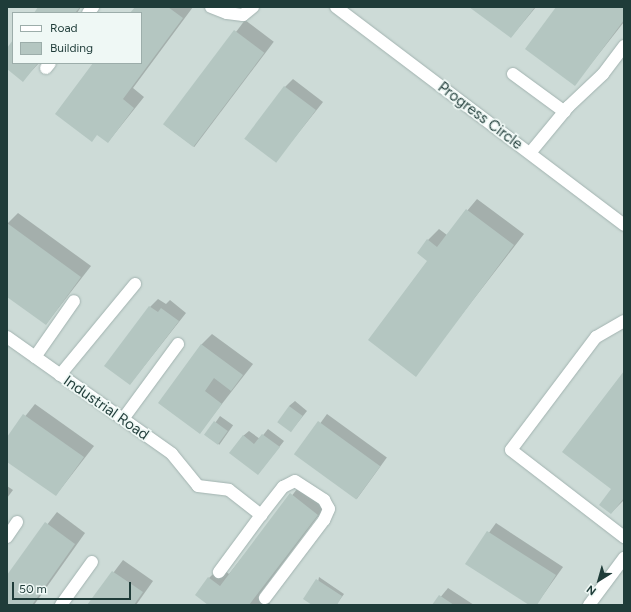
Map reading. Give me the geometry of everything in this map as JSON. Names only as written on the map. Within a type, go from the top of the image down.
[{"type":"street","points":[[211,7],[226,13],[243,15],[253,7]]},
{"type":"street","name":"Progress Circle","points":[[336,7],[624,225]]},
{"type":"street","points":[[530,154],[564,112],[604,74],[624,46]]},
{"type":"street","points":[[513,74],[564,112]]},
{"type":"street","points":[[60,375],[135,284]]},
{"type":"street","points":[[35,357],[74,301]]},
{"type":"street","points":[[624,321],[596,337],[511,450],[624,537]]},
{"type":"street","name":"Industrial Road","points":[[7,337],[172,454],[198,486],[229,490],[261,515]]},
{"type":"street","points":[[123,419],[178,344]]},
{"type":"street","points":[[219,572],[283,487],[295,481],[324,500],[329,509],[324,520],[265,598]]},
{"type":"street","points":[[7,537],[17,522]]},
{"type":"street","points":[[589,605],[624,558]]},
{"type":"street","points":[[62,605],[92,562]]},
{"type":"shaded area","points":[[7,7],[624,7],[624,605],[7,605]]},
{"type":"building","points":[[38,7],[80,7],[76,12],[35,12]]},
{"type":"building","points":[[135,7],[168,7],[183,18],[123,99],[134,108],[108,143],[97,135],[92,142],[55,114],[92,64],[142,64],[142,12],[131,12]]},
{"type":"building","points":[[469,7],[535,7],[511,38]]},
{"type":"building","points":[[556,7],[624,7],[624,20],[575,86],[525,49]]},
{"type":"building","points":[[234,30],[264,53],[193,147],[163,124]]},
{"type":"building","points":[[12,41],[12,64],[37,64],[23,82],[7,69],[7,48]]},
{"type":"building","points":[[284,86],[316,110],[276,163],[244,139]]},
{"type":"building","points":[[466,209],[514,245],[416,377],[368,340],[427,261],[417,253],[427,239],[437,247]]},
{"type":"building","points":[[7,223],[81,277],[46,325],[7,297]]},
{"type":"building","points":[[149,306],[158,312],[161,308],[179,321],[130,385],[104,366]]},
{"type":"building","points":[[201,344],[243,375],[231,391],[214,378],[205,391],[222,404],[200,434],[158,403]]},
{"type":"building","points":[[624,371],[624,498],[611,514],[599,505],[611,489],[562,452]]},
{"type":"building","points":[[289,406],[303,416],[291,432],[277,422]]},
{"type":"building","points":[[23,414],[84,457],[56,496],[7,462],[7,437]]},
{"type":"building","points":[[214,421],[228,431],[218,445],[204,435]]},
{"type":"building","points":[[318,421],[380,466],[356,499],[294,454]]},
{"type":"building","points":[[262,434],[280,447],[258,475],[229,453],[243,435],[254,444]]},
{"type":"building","points":[[290,493],[318,515],[249,605],[208,605],[195,595],[208,577],[220,586]]},
{"type":"building","points":[[45,522],[75,544],[32,605],[7,605],[7,575]]},
{"type":"building","points":[[487,531],[556,575],[537,605],[529,605],[465,564]]},
{"type":"building","points":[[112,571],[143,592],[134,605],[87,605]]},
{"type":"building","points":[[316,579],[342,596],[337,605],[312,605],[303,599]]},
{"type":"building","points":[[439,595],[454,605],[432,605]]}]
